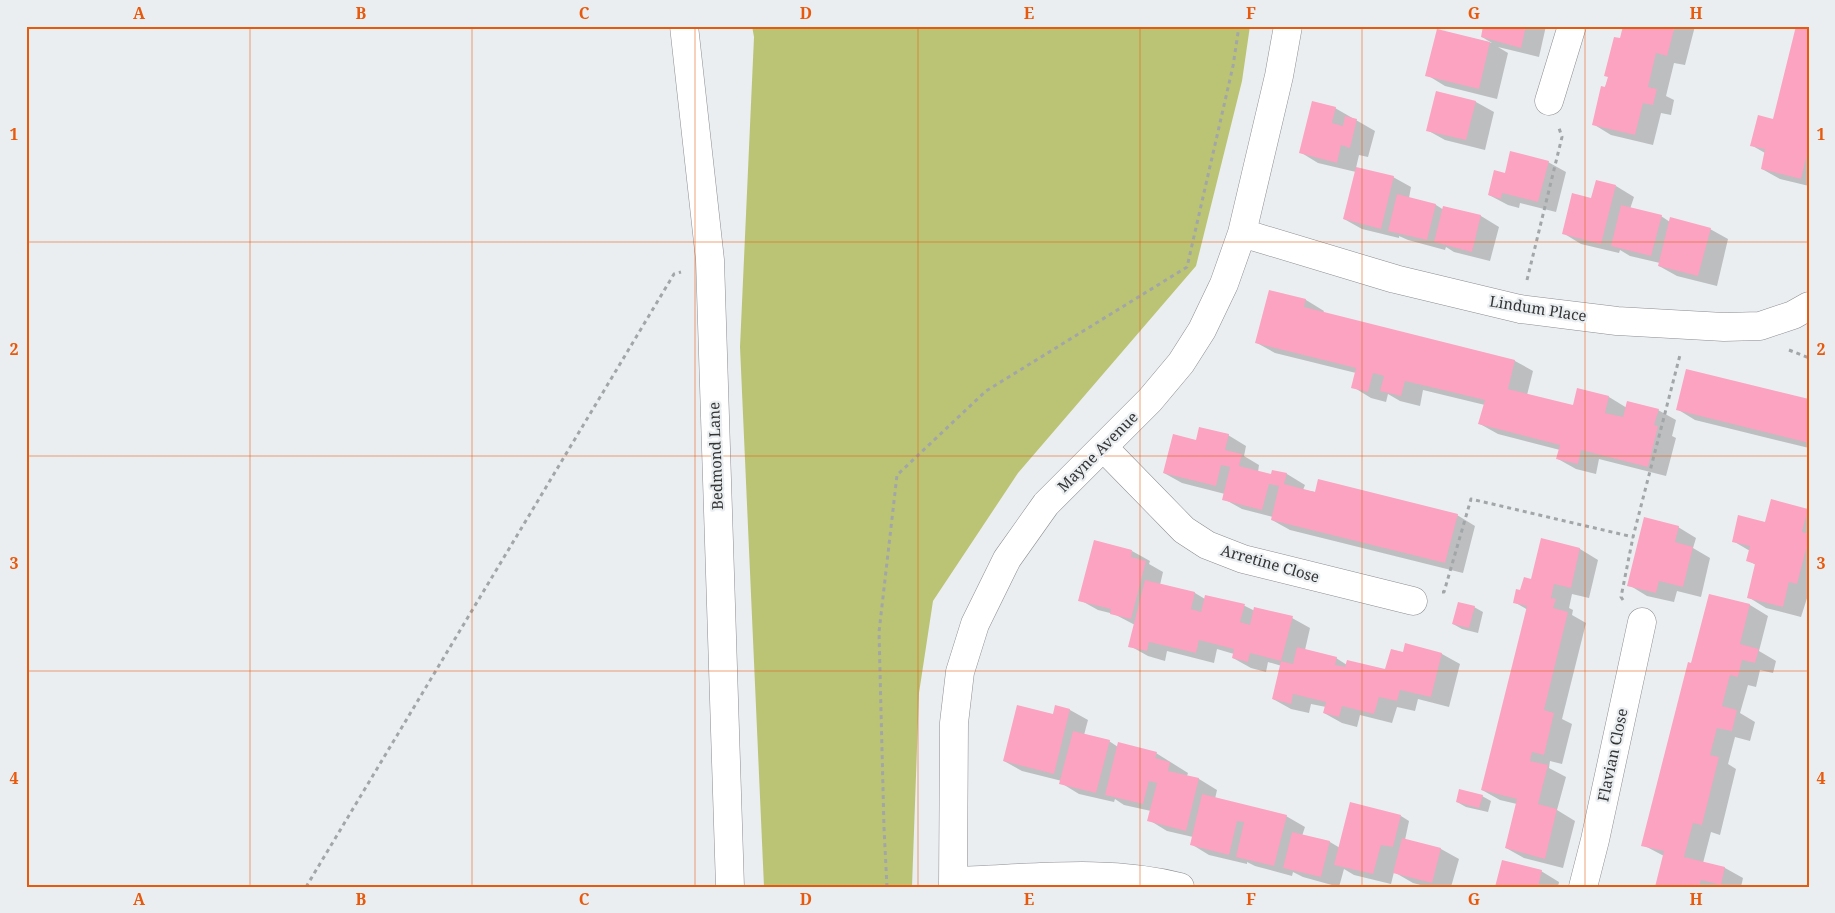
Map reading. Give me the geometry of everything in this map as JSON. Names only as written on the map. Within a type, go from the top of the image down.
[{"type":"street","name":"Bedmond Lane","points":[[684,26],[710,260],[730,887]]},
{"type":"street","name":"Mayne Avenue","points":[[953,884],[954,723],[960,672],[975,624],[1007,559],[1046,504],[1150,400],[1181,363],[1202,330],[1224,284],[1242,233],[1279,76],[1288,26]]},
{"type":"street","points":[[1549,101],[1572,26]]},
{"type":"street","name":"Lindum Place","points":[[1242,233],[1394,279],[1520,309],[1617,321],[1724,327],[1760,326],[1793,315],[1809,306]]},
{"type":"street","name":"Arretine Close","points":[[1103,447],[1184,530],[1207,545],[1243,559],[1424,596]]},
{"type":"street","name":"Flavian Close","points":[[1583,887],[1642,622]]},
{"type":"street","points":[[953,884],[1109,876],[1156,881],[1180,887]]},
{"type":"path","points":[[887,887],[879,632],[897,475],[986,390],[1187,266],[1233,66],[1239,26]]},
{"type":"path","points":[[1520,309],[1562,137],[1549,101]]},
{"type":"path","points":[[306,887],[674,274],[710,260]]},
{"type":"path","points":[[1642,622],[1621,597],[1633,538],[1687,325]]},
{"type":"path","points":[[1424,596],[1444,592],[1471,499],[1633,538]]},
{"type":"green space","points":[[752,26],[1250,26],[1242,81],[1196,266],[1018,473],[933,601],[919,693],[912,887],[764,887],[740,347],[754,37]]},
{"type":"building","points":[[1483,26],[1526,26],[1521,48],[1481,37]]},
{"type":"building","points":[[1623,26],[1675,26],[1667,56],[1656,53],[1648,87],[1657,89],[1653,105],[1643,103],[1635,135],[1592,125],[1601,86],[1605,87],[1608,77],[1604,76],[1614,37],[1620,38]]},
{"type":"building","points":[[1796,26],[1809,26],[1809,146],[1801,179],[1761,169],[1765,149],[1750,146],[1758,115],[1773,119]]},
{"type":"building","points":[[1437,29],[1490,42],[1479,89],[1425,76]]},
{"type":"building","points":[[1436,91],[1476,101],[1466,140],[1426,131]]},
{"type":"building","points":[[1312,101],[1336,107],[1332,123],[1343,126],[1345,116],[1357,119],[1350,148],[1341,145],[1337,163],[1299,153]]},
{"type":"building","points":[[1510,151],[1549,161],[1538,202],[1502,193],[1501,199],[1488,195],[1494,170],[1505,173]]},
{"type":"building","points":[[1356,167],[1394,176],[1381,229],[1343,219]]},
{"type":"building","points":[[1596,180],[1616,185],[1601,244],[1562,234],[1572,193],[1591,198]]},
{"type":"building","points":[[1397,194],[1436,204],[1427,240],[1388,231]]},
{"type":"building","points":[[1621,205],[1662,215],[1651,256],[1611,246]]},
{"type":"building","points":[[1443,206],[1481,215],[1472,252],[1434,242]]},
{"type":"building","points":[[1670,217],[1711,228],[1698,276],[1658,266]]},
{"type":"building","points":[[1269,290],[1306,299],[1304,307],[1515,360],[1508,389],[1573,405],[1577,388],[1609,396],[1605,413],[1623,417],[1627,401],[1659,409],[1654,425],[1658,426],[1648,467],[1581,450],[1578,464],[1556,459],[1560,445],[1478,424],[1485,400],[1405,381],[1401,396],[1380,391],[1384,376],[1373,373],[1368,392],[1351,388],[1356,368],[1255,343]]},
{"type":"building","points":[[1686,369],[1809,399],[1809,443],[1676,410]]},
{"type":"building","points":[[1199,427],[1229,434],[1225,450],[1242,454],[1239,466],[1271,474],[1272,470],[1287,473],[1284,484],[1315,492],[1318,479],[1458,514],[1445,563],[1271,520],[1279,486],[1269,484],[1262,510],[1222,500],[1230,467],[1221,465],[1216,486],[1163,473],[1173,434],[1196,440]]},
{"type":"building","points":[[1771,499],[1808,509],[1802,532],[1809,534],[1809,538],[1797,584],[1789,582],[1783,607],[1747,598],[1755,564],[1746,561],[1750,546],[1732,542],[1738,515],[1765,522]]},
{"type":"building","points":[[1644,517],[1679,526],[1675,542],[1693,547],[1683,587],[1659,581],[1656,593],[1627,586]]},
{"type":"building","points":[[1541,538],[1580,548],[1571,588],[1554,584],[1551,598],[1556,599],[1553,608],[1568,612],[1544,710],[1554,713],[1544,755],[1532,752],[1530,761],[1548,765],[1538,804],[1557,809],[1545,859],[1505,848],[1517,799],[1481,790],[1527,606],[1513,603],[1516,589],[1520,590],[1524,577],[1531,579]]},
{"type":"building","points":[[1094,540],[1132,550],[1131,557],[1146,561],[1131,619],[1110,614],[1111,609],[1078,601]]},
{"type":"building","points":[[1145,580],[1195,592],[1191,609],[1201,612],[1205,595],[1245,604],[1240,622],[1250,625],[1254,607],[1293,616],[1281,661],[1250,653],[1248,662],[1232,658],[1234,649],[1199,640],[1196,653],[1149,642],[1147,651],[1128,647]]},
{"type":"building","points":[[1709,594],[1750,604],[1740,644],[1759,649],[1755,663],[1742,660],[1738,677],[1730,675],[1722,706],[1737,710],[1732,731],[1717,728],[1710,755],[1719,757],[1702,825],[1693,823],[1684,857],[1725,867],[1721,885],[1701,880],[1699,887],[1655,887],[1664,851],[1641,846],[1688,662],[1691,663]]},
{"type":"building","points":[[1458,602],[1475,606],[1469,628],[1452,624]]},
{"type":"building","points":[[1405,643],[1442,653],[1431,697],[1400,690],[1397,701],[1379,697],[1374,714],[1342,706],[1339,717],[1323,713],[1326,702],[1293,694],[1291,704],[1272,699],[1281,661],[1293,664],[1297,647],[1337,657],[1335,665],[1345,667],[1347,660],[1385,669],[1391,649],[1403,652]]},
{"type":"building","points":[[1017,705],[1053,714],[1055,705],[1070,709],[1054,774],[1003,761]]},
{"type":"building","points":[[1073,731],[1110,740],[1096,793],[1059,784]]},
{"type":"building","points":[[1118,742],[1157,752],[1155,758],[1170,762],[1168,771],[1199,778],[1186,831],[1147,821],[1157,783],[1149,781],[1143,804],[1105,795]]},
{"type":"building","points":[[1459,789],[1483,795],[1479,808],[1456,802]]},
{"type":"building","points":[[1202,794],[1287,815],[1274,866],[1236,857],[1244,822],[1237,821],[1229,855],[1190,845]]},
{"type":"building","points":[[1350,802],[1401,815],[1393,847],[1381,845],[1373,874],[1334,865]]},
{"type":"building","points":[[1292,832],[1330,841],[1321,877],[1283,868]]},
{"type":"building","points":[[1402,838],[1441,848],[1432,883],[1393,873]]},
{"type":"building","points":[[1502,860],[1542,870],[1538,887],[1495,887]]}]
